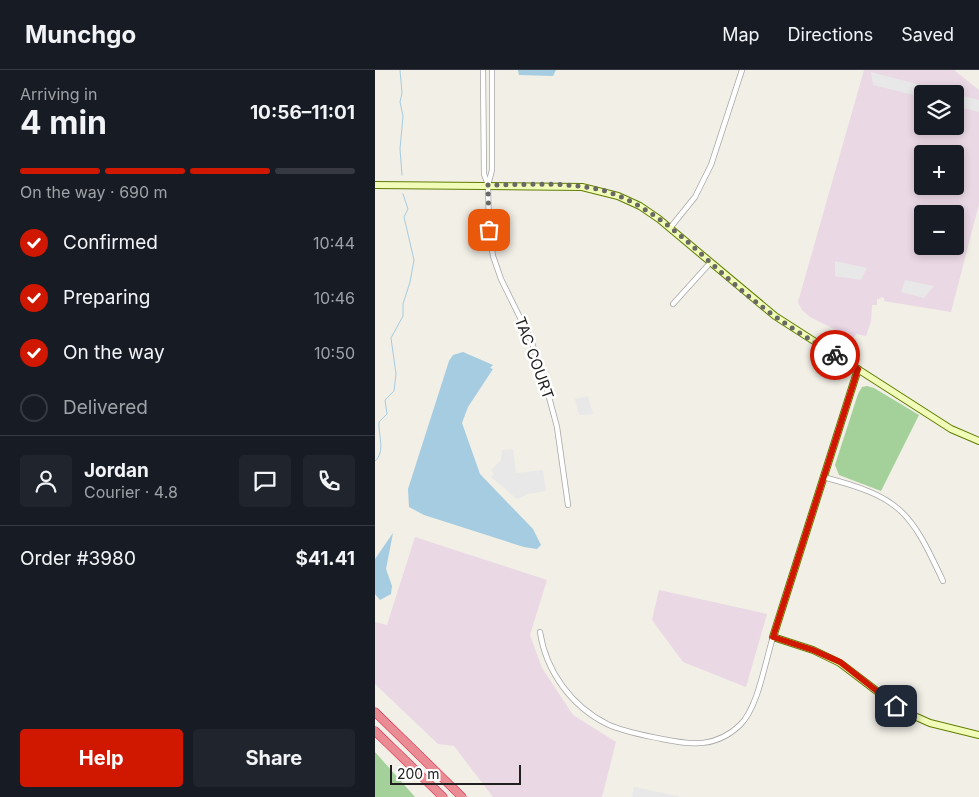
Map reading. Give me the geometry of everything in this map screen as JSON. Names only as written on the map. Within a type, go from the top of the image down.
[{"type":"highway","points":[[375,712],[462,797]]},
{"type":"highway","points":[[375,731],[443,797]]},
{"type":"main road","points":[[375,185],[558,185],[597,189],[635,204],[670,228],[768,311],[951,429],[979,441]]},
{"type":"main road","points":[[858,369],[773,637],[813,650],[840,662],[903,711],[933,724],[979,735]]},
{"type":"street","points":[[483,70],[483,174],[488,185]]},
{"type":"street","points":[[488,185],[492,170],[492,70]]},
{"type":"street","points":[[670,228],[695,197],[711,165],[741,70]]},
{"type":"street","name":"TAC COURT","points":[[488,185],[489,230],[493,256],[501,279],[531,340],[545,382],[557,426],[568,505]]},
{"type":"street","points":[[673,304],[710,263]]},
{"type":"street","points":[[823,477],[870,491],[896,506],[905,514],[921,537],[943,581]]},
{"type":"street","points":[[541,632],[545,655],[553,671],[571,696],[587,711],[620,729],[694,745],[721,739],[741,724],[753,701],[773,637]]},
{"type":"shaded area","points":[[864,70],[954,70],[979,90],[979,204],[951,312],[884,301],[884,298],[881,297],[877,299],[877,305],[872,305],[871,321],[866,336],[856,334],[854,337],[848,336],[810,317],[802,310],[798,302]]},
{"type":"shaded area","points":[[871,72],[921,85],[914,85],[914,95],[873,85]]},
{"type":"shaded area","points":[[964,96],[979,100],[979,112],[964,108]]},
{"type":"shaded area","points":[[835,261],[867,268],[861,280],[835,276]]},
{"type":"shaded area","points":[[905,280],[934,286],[924,298],[901,292]]},
{"type":"shaded area","points":[[588,396],[593,414],[579,415],[575,399]]},
{"type":"shaded area","points":[[513,449],[516,473],[543,470],[546,491],[528,494],[517,499],[491,477],[494,474],[491,470],[501,460],[502,450]]},
{"type":"shaded area","points":[[415,537],[547,580],[530,635],[542,668],[573,715],[616,742],[602,797],[493,797],[454,746],[438,744],[375,684],[375,622],[387,625]]},
{"type":"shaded area","points":[[659,590],[767,614],[746,687],[683,662],[652,620]]},
{"type":"shaded area","points":[[634,787],[682,797],[632,797]]},
{"type":"green space","points":[[862,387],[874,388],[919,415],[881,491],[839,475],[835,465],[858,394]]},
{"type":"green space","points":[[375,752],[415,797],[375,797]]},
{"type":"water","points":[[518,70],[556,70],[553,76],[519,75]]},
{"type":"water","points":[[463,352],[493,365],[490,368],[493,369],[468,407],[462,423],[480,474],[533,529],[541,545],[537,549],[524,547],[424,515],[409,507],[408,489],[449,361],[453,355]]},
{"type":"water","points":[[393,533],[386,569],[392,586],[391,594],[380,600],[375,594],[375,559]]},
{"type":"waterway","points":[[400,70],[402,93],[400,102],[403,116],[400,149],[402,175]]},
{"type":"waterway","points":[[375,461],[381,448],[379,422],[387,414],[385,400],[394,391],[396,374],[391,338],[403,316],[403,304],[414,260],[404,217],[408,209],[403,194]]},
{"type":"way so far","points":[[489,230],[488,185],[558,185],[597,189],[607,192],[649,211],[761,306],[797,332],[835,355]]},
{"type":"route","points":[[835,355],[858,369],[773,637],[798,644],[840,662],[862,677],[896,706]]}]
